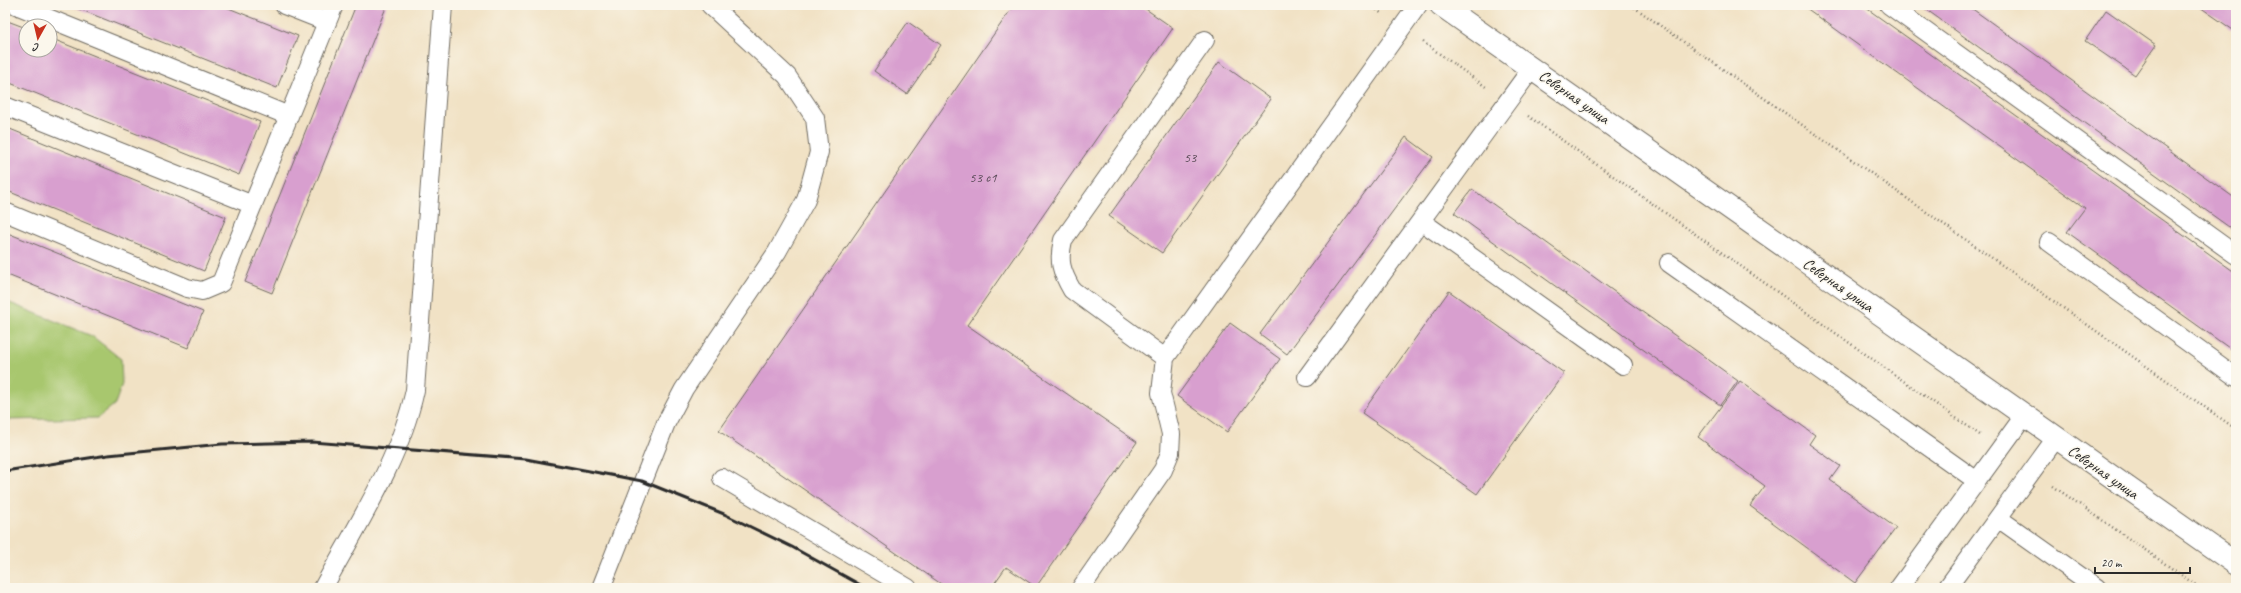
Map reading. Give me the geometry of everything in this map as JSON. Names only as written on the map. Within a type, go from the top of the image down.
[{"type":"main road","name":"Северная улица","points":[[1441,5],[2236,564]]},
{"type":"lane","points":[[16,5],[289,116]]},
{"type":"lane","points":[[284,5],[327,22]]},
{"type":"lane","points":[[5,212],[187,288],[202,291],[221,283],[334,5]]},
{"type":"lane","points":[[323,588],[398,448],[412,404],[415,383],[443,5]]},
{"type":"lane","points":[[601,588],[666,423],[684,389],[777,252],[806,200],[819,152],[815,118],[787,76],[710,5]]},
{"type":"lane","points":[[1081,588],[1163,470],[1170,453],[1171,434],[1161,393],[1165,358],[1418,5]]},
{"type":"lane","points":[[1889,5],[2236,255]]},
{"type":"lane","points":[[1165,358],[1072,290],[1063,274],[1060,256],[1064,240],[1206,40]]},
{"type":"lane","points":[[1307,377],[1532,68]]},
{"type":"lane","points":[[5,106],[252,205]]},
{"type":"lane","points":[[1421,221],[1623,365]]},
{"type":"lane","points":[[2049,242],[2236,378]]},
{"type":"lane","points":[[1670,263],[1977,481]]},
{"type":"lane","points":[[1899,588],[2024,416]]},
{"type":"lane","points":[[1947,588],[2056,438]]},
{"type":"lane","points":[[722,478],[908,588]]},
{"type":"lane","points":[[1998,518],[2097,588]]},
{"type":"path","points":[[1370,5],[2000,449]]},
{"type":"path","points":[[1631,5],[2236,429]]},
{"type":"path","points":[[2032,471],[2200,588]]},
{"type":"green space","points":[[5,301],[92,336],[121,359],[122,384],[115,404],[98,418],[5,420]]},
{"type":"building","points":[[69,5],[221,5],[298,36],[277,88]]},
{"type":"building","points":[[356,5],[387,5],[272,293],[245,282]]},
{"type":"building","points":[[1014,5],[1140,5],[1173,28],[967,325],[1137,442],[1036,587],[1006,567],[991,588],[947,588],[719,431]]},
{"type":"building","points":[[1802,5],[1862,5],[2236,273],[2236,353],[2067,232],[2085,208]]},
{"type":"building","points":[[1920,5],[1967,5],[2236,199],[2236,232]]},
{"type":"building","points":[[2197,5],[2236,5],[2236,32]]},
{"type":"building","points":[[2106,10],[2156,45],[2135,75],[2085,41]]},
{"type":"building","points":[[5,20],[18,25],[18,58],[58,58],[58,41],[260,122],[239,175],[5,81]]},
{"type":"building","points":[[908,22],[941,45],[907,94],[874,71]]},
{"type":"building","points":[[1219,62],[1271,99],[1162,253],[1109,216]]},
{"type":"building","points":[[5,127],[226,217],[204,271],[5,190]]},
{"type":"building","points":[[1406,137],[1433,157],[1287,354],[1260,334]]},
{"type":"building","points":[[1472,189],[1738,381],[1720,405],[1454,213]]},
{"type":"building","points":[[5,232],[203,312],[188,348],[5,274]]},
{"type":"building","points":[[1449,291],[1564,373],[1477,494],[1362,413]]},
{"type":"building","points":[[1230,323],[1280,359],[1227,432],[1177,396]]},
{"type":"building","points":[[1740,381],[1815,435],[1809,444],[1840,466],[1830,480],[1896,528],[1855,583],[1750,506],[1765,486],[1698,437]]},
{"type":"railway","points":[[5,471],[108,455],[222,444],[312,442],[526,459],[642,481],[724,514],[792,547],[866,588]]}]
